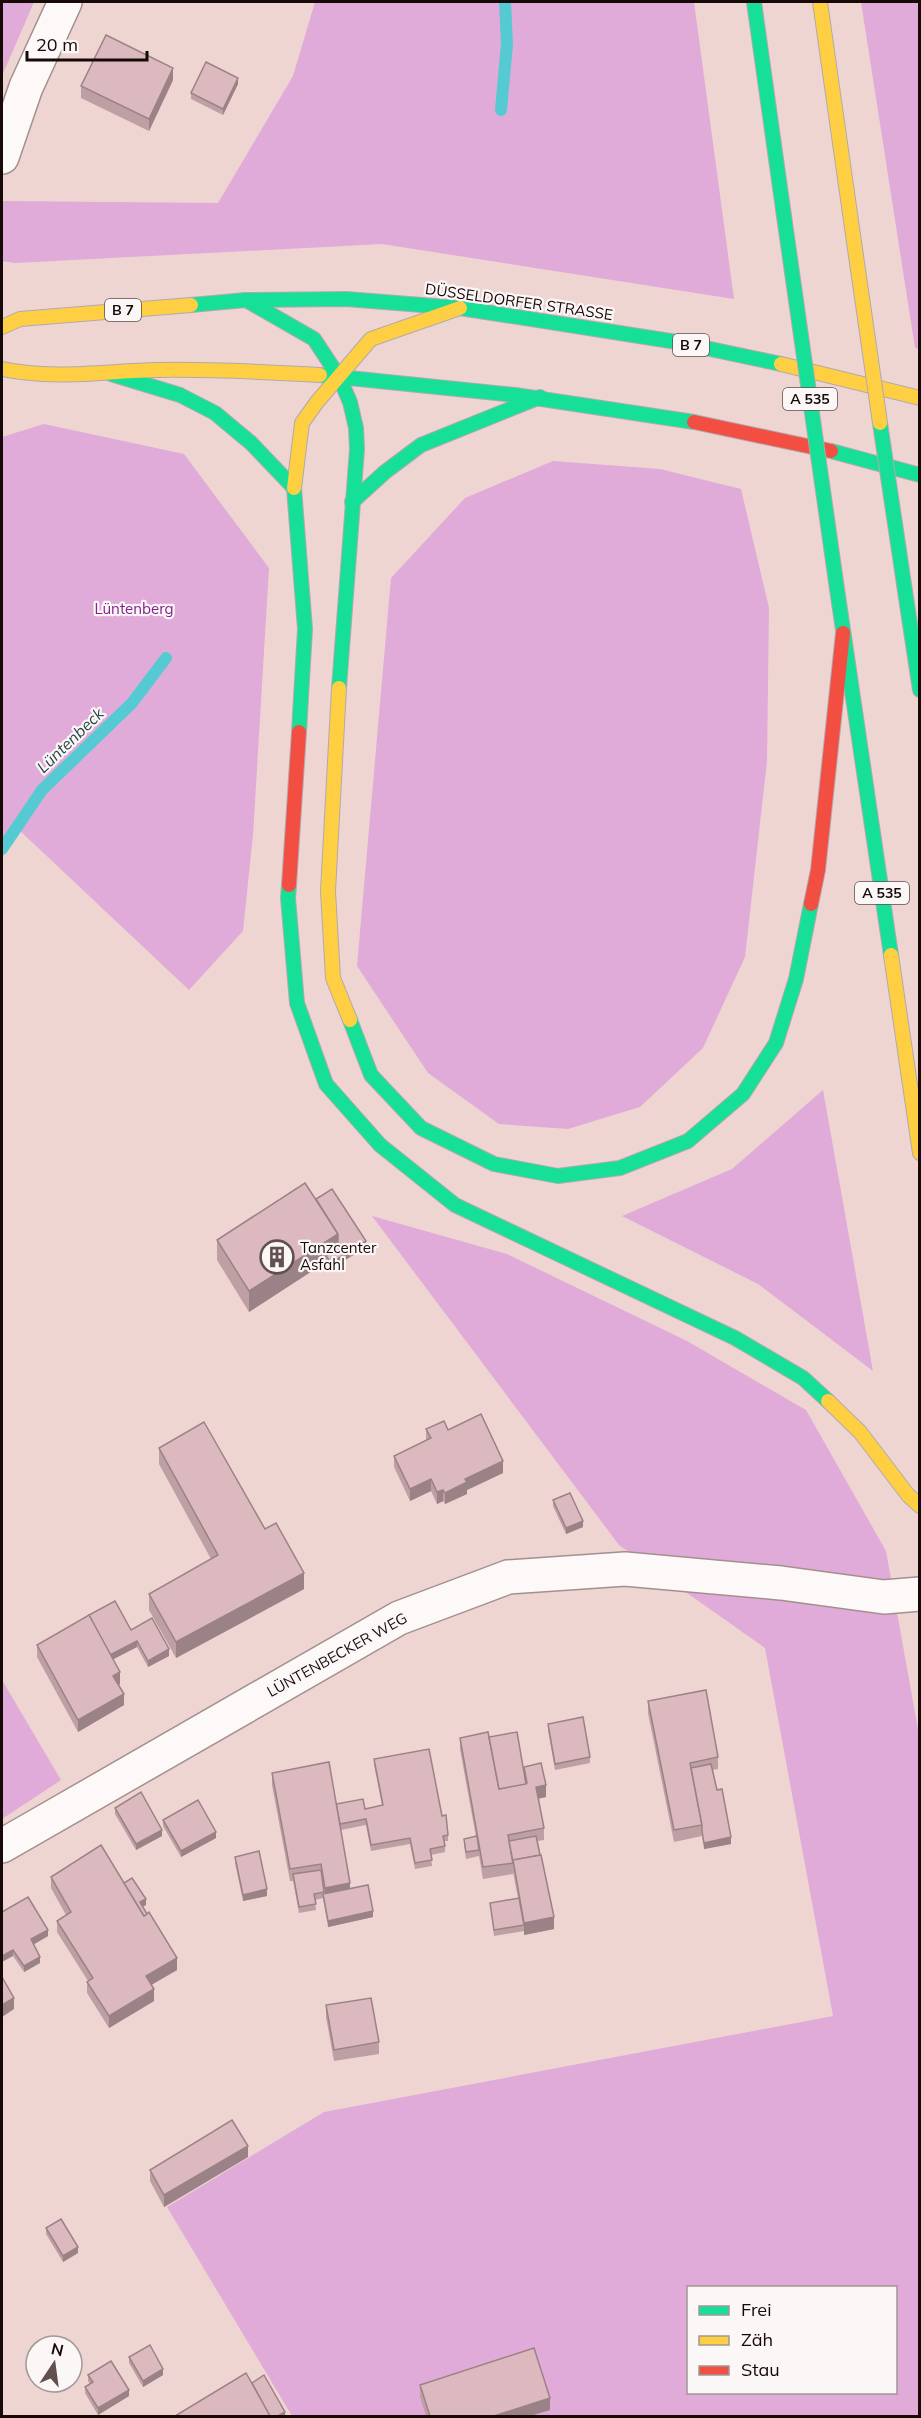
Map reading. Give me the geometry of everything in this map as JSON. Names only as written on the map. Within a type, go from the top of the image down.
[{"type":"main road","name":"A 535","points":[[754,2],[843,633],[920,1153]]},
{"type":"main road","points":[[820,2],[920,690]]},
{"type":"main road","name":"DÜSSELDORFER STRASSE","points":[[2,327],[20,319],[246,300],[346,299],[460,308],[677,342],[802,368],[920,398]]},
{"type":"main road","points":[[246,300],[315,339],[339,376],[350,402],[356,428],[357,449],[342,643],[328,891],[333,978],[371,1075],[421,1128],[494,1164],[558,1176],[620,1168],[688,1141],[743,1094],[776,1043],[796,979],[818,870],[843,633]]},
{"type":"main road","points":[[460,308],[371,339],[302,423],[294,488],[305,629],[288,898],[297,1003],[326,1084],[380,1145],[455,1206],[725,1333],[803,1378],[860,1432],[908,1495],[920,1506]]},
{"type":"main road","points":[[2,369],[21,374],[111,374],[159,370],[339,376],[540,397],[668,417],[793,443],[920,475]]},
{"type":"main road","points":[[111,374],[165,390],[202,405],[226,421],[294,488]]},
{"type":"main road","points":[[352,502],[385,472],[421,445],[540,397]]},
{"type":"street","points":[[2,157],[26,87],[64,2]]},
{"type":"street","name":"LÜNTENBECKER WEG","points":[[2,1846],[399,1618],[508,1577],[625,1569],[781,1583],[885,1597],[920,1594]]},
{"type":"green space","points":[[2,2],[34,2],[2,76]]},
{"type":"green space","points":[[315,2],[694,2],[734,299],[382,244],[15,263],[2,261],[2,201],[218,203],[293,76]]},
{"type":"green space","points":[[861,2],[919,2],[919,349],[915,348]]},
{"type":"green space","name":"Lüntenberg","points":[[44,424],[184,454],[269,568],[253,835],[243,931],[189,990],[17,828],[2,838],[2,437]]},
{"type":"green space","points":[[553,461],[660,469],[741,489],[769,608],[767,761],[745,957],[703,1048],[640,1107],[568,1129],[499,1124],[428,1073],[357,966],[391,578],[465,498]]},
{"type":"green space","points":[[823,1090],[873,1371],[758,1284],[622,1216],[732,1169]]},
{"type":"green space","points":[[372,1216],[507,1254],[687,1341],[806,1410],[886,1551],[919,1735],[919,2416],[292,2416],[167,2207],[324,2112],[833,2016],[765,1648],[619,1545]]},
{"type":"green space","points":[[2,1680],[61,1780],[2,1819]]},
{"type":"building","points":[[106,35],[173,68],[149,119],[81,86]]},
{"type":"building","points":[[206,62],[238,78],[223,109],[191,93]]},
{"type":"building","name":"Tanzcenter Asfahl","points":[[305,1183],[338,1234],[249,1291],[217,1240]]},
{"type":"building","points":[[332,1189],[366,1241],[331,1263],[326,1256],[338,1249],[338,1234],[316,1199]]},
{"type":"building","points":[[481,1414],[503,1461],[465,1479],[467,1482],[445,1493],[443,1490],[437,1492],[431,1479],[410,1489],[394,1456],[431,1438],[426,1429],[444,1421],[448,1430]]},
{"type":"building","points":[[204,1422],[265,1529],[276,1523],[304,1573],[176,1642],[149,1594],[218,1555],[159,1448]]},
{"type":"building","points":[[570,1493],[583,1521],[566,1528],[553,1500]]},
{"type":"building","points":[[115,1601],[131,1630],[152,1618],[169,1649],[148,1661],[137,1641],[110,1655],[89,1615]]},
{"type":"building","points":[[89,1615],[120,1672],[113,1676],[124,1694],[78,1720],[37,1645]]},
{"type":"building","points":[[706,1690],[718,1757],[690,1763],[702,1825],[674,1830],[648,1701]]},
{"type":"building","points":[[583,1717],[590,1757],[555,1764],[548,1724]]},
{"type":"building","points":[[488,1732],[499,1789],[527,1783],[524,1767],[541,1763],[546,1785],[536,1787],[544,1828],[508,1835],[513,1863],[483,1867],[460,1738]]},
{"type":"building","points":[[517,1732],[526,1784],[499,1789],[489,1737]]},
{"type":"building","points":[[429,1749],[442,1816],[446,1815],[448,1835],[443,1836],[445,1846],[430,1849],[432,1860],[415,1863],[410,1838],[371,1845],[366,1819],[340,1824],[336,1804],[363,1799],[365,1809],[383,1805],[374,1759]]},
{"type":"building","points":[[329,1762],[350,1883],[325,1888],[321,1864],[290,1869],[272,1773]]},
{"type":"building","points":[[711,1764],[717,1790],[722,1789],[731,1837],[704,1843],[691,1768]]},
{"type":"building","points":[[141,1792],[162,1830],[136,1844],[115,1808]]},
{"type":"building","points":[[198,1800],[216,1832],[181,1851],[163,1820]]},
{"type":"building","points":[[477,1836],[479,1850],[466,1852],[464,1839]]},
{"type":"building","points":[[536,1836],[540,1855],[513,1860],[513,1862],[509,1841]]},
{"type":"building","points":[[101,1845],[144,1916],[149,1912],[177,1958],[146,1976],[154,1989],[109,2016],[87,1982],[93,1978],[57,1921],[71,1912],[51,1877]]},
{"type":"building","points":[[259,1851],[267,1889],[243,1895],[235,1857]]},
{"type":"building","points":[[541,1855],[554,1917],[524,1923],[513,1860]]},
{"type":"building","points":[[321,1870],[324,1892],[314,1894],[316,1904],[299,1907],[293,1874]]},
{"type":"building","points":[[132,1878],[146,1899],[140,1902],[147,1914],[144,1916],[124,1883]]},
{"type":"building","points":[[368,1885],[373,1911],[328,1921],[323,1894]]},
{"type":"building","points":[[28,1897],[48,1930],[31,1939],[40,1957],[24,1966],[13,1950],[2,1956],[2,1912]]},
{"type":"building","points":[[519,1898],[524,1925],[494,1930],[490,1903]]},
{"type":"building","points":[[2,1977],[14,1998],[2,2005]]},
{"type":"building","points":[[371,1998],[379,2042],[334,2050],[326,2005]]},
{"type":"building","points":[[232,2120],[248,2146],[164,2195],[150,2170]]},
{"type":"building","points":[[61,2219],[78,2247],[63,2256],[46,2228]]},
{"type":"building","points":[[150,2345],[163,2369],[143,2381],[129,2357]]},
{"type":"building","points":[[534,2348],[550,2398],[494,2416],[430,2416],[420,2385]]},
{"type":"building","points":[[111,2361],[129,2390],[98,2408],[85,2387],[93,2382],[88,2375]]},
{"type":"building","points":[[246,2373],[270,2415],[175,2416]]},
{"type":"building","points":[[264,2375],[285,2412],[278,2416],[270,2416],[252,2383]]},
{"type":"waterway","name":"Lüntenbeck","points":[[501,110],[507,44],[505,2]]},
{"type":"waterway","name":"Lüntenbeck","points":[[2,849],[42,790],[132,703],[166,658]]},
{"type":"traffic: fast","points":[[754,2],[783,209]]},
{"type":"traffic: fast","points":[[783,209],[837,589]]},
{"type":"traffic: fast","points":[[191,305],[246,300],[346,299],[460,308],[677,342],[781,364]]},
{"type":"traffic: fast","points":[[246,300],[314,339],[339,377],[350,402],[356,428],[357,449],[339,688]]},
{"type":"traffic: fast","points":[[111,374],[180,395],[215,413],[251,443],[294,488],[305,629],[299,732]]},
{"type":"traffic: fast","points":[[320,375],[515,395],[694,422]]},
{"type":"traffic: fast","points":[[352,502],[385,472],[421,445],[540,397]]},
{"type":"traffic: fast","points":[[880,423],[908,611]]},
{"type":"traffic: fast","points":[[831,451],[920,475]]},
{"type":"traffic: fast","points":[[837,589],[891,955]]},
{"type":"traffic: fast","points":[[908,611],[920,690]]},
{"type":"traffic: fast","points":[[289,885],[288,898],[297,1003],[326,1084],[380,1145],[455,1205],[735,1338],[803,1378],[828,1401]]},
{"type":"traffic: fast","points":[[350,1020],[371,1075],[421,1128],[494,1164],[558,1176],[620,1168],[688,1141],[743,1094],[776,1043],[796,979],[811,904]]},
{"type":"traffic: slow","points":[[820,2],[854,242]]},
{"type":"traffic: slow","points":[[854,242],[880,423]]},
{"type":"traffic: slow","points":[[2,327],[20,319],[191,305]]},
{"type":"traffic: slow","points":[[294,488],[302,423],[371,339],[460,308]]},
{"type":"traffic: slow","points":[[781,364],[920,398]]},
{"type":"traffic: slow","points":[[2,369],[41,374],[178,370],[320,375]]},
{"type":"traffic: slow","points":[[339,688],[328,891],[333,978],[350,1020]]},
{"type":"traffic: slow","points":[[891,955],[920,1153]]},
{"type":"traffic: slow","points":[[828,1401],[860,1432],[908,1495],[920,1506]]},
{"type":"traffic: jam","points":[[694,422],[831,451]]},
{"type":"traffic: jam","points":[[811,904],[818,870],[843,633]]},
{"type":"traffic: jam","points":[[289,885],[299,732]]},
{"type":"place","name":"Tanzcenter Asfahl","points":[[277,1257]]}]
